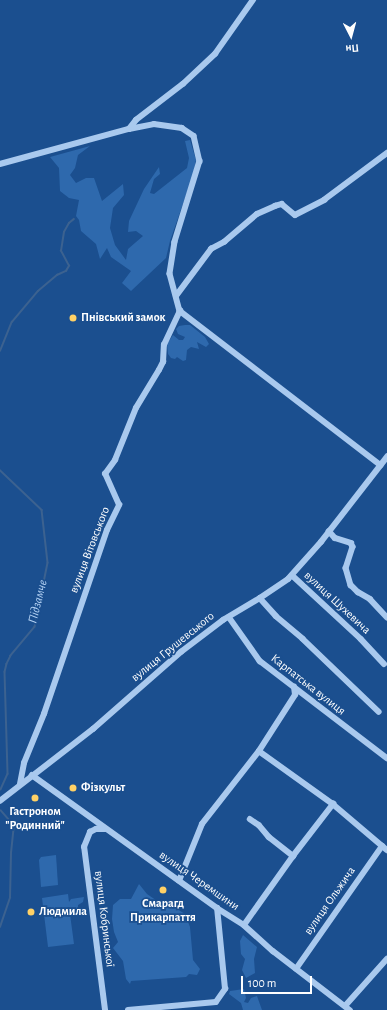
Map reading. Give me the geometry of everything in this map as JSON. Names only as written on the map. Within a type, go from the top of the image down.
[{"type":"street","points":[[128,129],[136,120],[183,84],[215,54],[252,0]]},
{"type":"street","points":[[0,164],[128,129],[154,124],[182,128],[194,136],[200,161],[176,242],[170,274],[180,311],[381,465]]},
{"type":"street","points":[[176,296],[211,249],[224,242],[257,214],[282,204],[295,215],[324,200],[387,153]]},
{"type":"street","name":"вулиця Вітовського","points":[[20,784],[24,763],[44,714],[107,530],[119,505],[105,474],[115,460],[136,408],[161,368],[163,362],[164,345],[180,311]]},
{"type":"street","name":"вулиця Грушевського","points":[[0,801],[93,729],[182,652],[228,617],[260,598],[292,575],[329,531],[387,457]]},
{"type":"street","points":[[329,531],[335,538],[351,543],[354,546],[346,568],[351,585],[358,592],[370,599],[387,617]]},
{"type":"street","name":"вулиця Шухевича","points":[[292,575],[361,639],[384,664]]},
{"type":"street","points":[[260,598],[276,616],[303,639],[379,712]]},
{"type":"street","name":"Карпатська вулиця","points":[[228,617],[260,661],[387,758]]},
{"type":"street","points":[[179,881],[202,824],[259,751],[295,695],[294,687]]},
{"type":"street","points":[[259,751],[333,804],[385,848]]},
{"type":"street","name":"вулиця Черемшини","points":[[32,775],[105,829],[217,908],[244,925],[296,969],[350,1010]]},
{"type":"street","points":[[244,925],[293,856],[333,804]]},
{"type":"street","name":"вулиця Кобринської","points":[[90,818],[92,826],[84,847],[105,1010]]},
{"type":"street","points":[[250,818],[259,825],[269,837],[293,856]]},
{"type":"street","points":[[90,832],[105,829]]},
{"type":"street","name":"вулиця Ольжича","points":[[296,969],[385,848]]},
{"type":"street","points":[[128,1010],[216,1002],[225,989],[217,908]]},
{"type":"street","points":[[345,1006],[387,959]]},
{"type":"shaded area","points":[[190,140],[196,160],[193,175],[170,241],[166,258],[131,291],[122,283],[131,271],[111,257],[107,248],[100,259],[96,244],[81,231],[79,220],[76,216],[79,200],[69,198],[60,191],[59,168],[50,157],[90,146],[78,155],[75,168],[70,175],[76,183],[86,178],[94,178],[102,201],[123,184],[124,195],[113,208],[110,228],[115,245],[126,260],[128,249],[143,236],[136,231],[128,232],[129,221],[144,189],[159,167],[160,174],[154,179],[150,193],[154,194],[187,168],[189,158],[185,141]]},
{"type":"shaded area","points":[[190,325],[205,337],[209,344],[206,347],[197,342],[199,349],[191,347],[187,350],[186,360],[183,361],[177,357],[175,359],[171,358],[168,354],[167,344],[173,335],[179,340],[183,340],[185,337],[178,334],[176,329],[179,326]]},
{"type":"shaded area","points":[[56,855],[58,885],[41,887],[39,860],[41,857]]},
{"type":"shaded area","points":[[139,884],[147,894],[163,905],[174,907],[185,914],[190,927],[193,960],[200,969],[197,975],[189,974],[186,977],[131,981],[130,984],[126,979],[123,961],[113,948],[118,942],[114,932],[112,919],[113,905],[120,899],[131,899]]},
{"type":"shaded area","points":[[68,894],[69,902],[71,899],[84,897],[83,902],[78,905],[78,910],[70,914],[74,944],[48,947],[42,898]]},
{"type":"shaded area","points":[[243,935],[257,947],[254,959],[255,973],[246,978],[242,970],[245,959],[241,954],[240,941]]},
{"type":"shaded area","points":[[244,989],[246,998],[244,1002],[248,1003],[251,998],[257,996],[262,1010],[243,1010],[241,1003],[229,994],[230,991]]},
{"type":"waterway","name":"Підзамче","points":[[0,351],[12,322],[38,291],[57,275],[66,271],[69,266],[61,251],[64,232],[69,223],[74,219]]},
{"type":"waterway","name":"Підзамче","points":[[0,470],[42,510],[48,563],[35,627],[11,656],[5,672],[8,774],[1,790]]},
{"type":"waterway","name":"Підзамче","points":[[0,927],[10,898],[11,853],[14,826],[1,811]]},
{"type":"place","name":"Пнівський замок","points":[[73,318]]},
{"type":"place","name":"Фізкульт","points":[[73,788]]},
{"type":"place","name":"Гастроном \"Родинний\"","points":[[35,798]]},
{"type":"place","name":"Смарагд Прикарпаття","points":[[163,890]]},
{"type":"place","name":"Людмила","points":[[31,912]]}]
